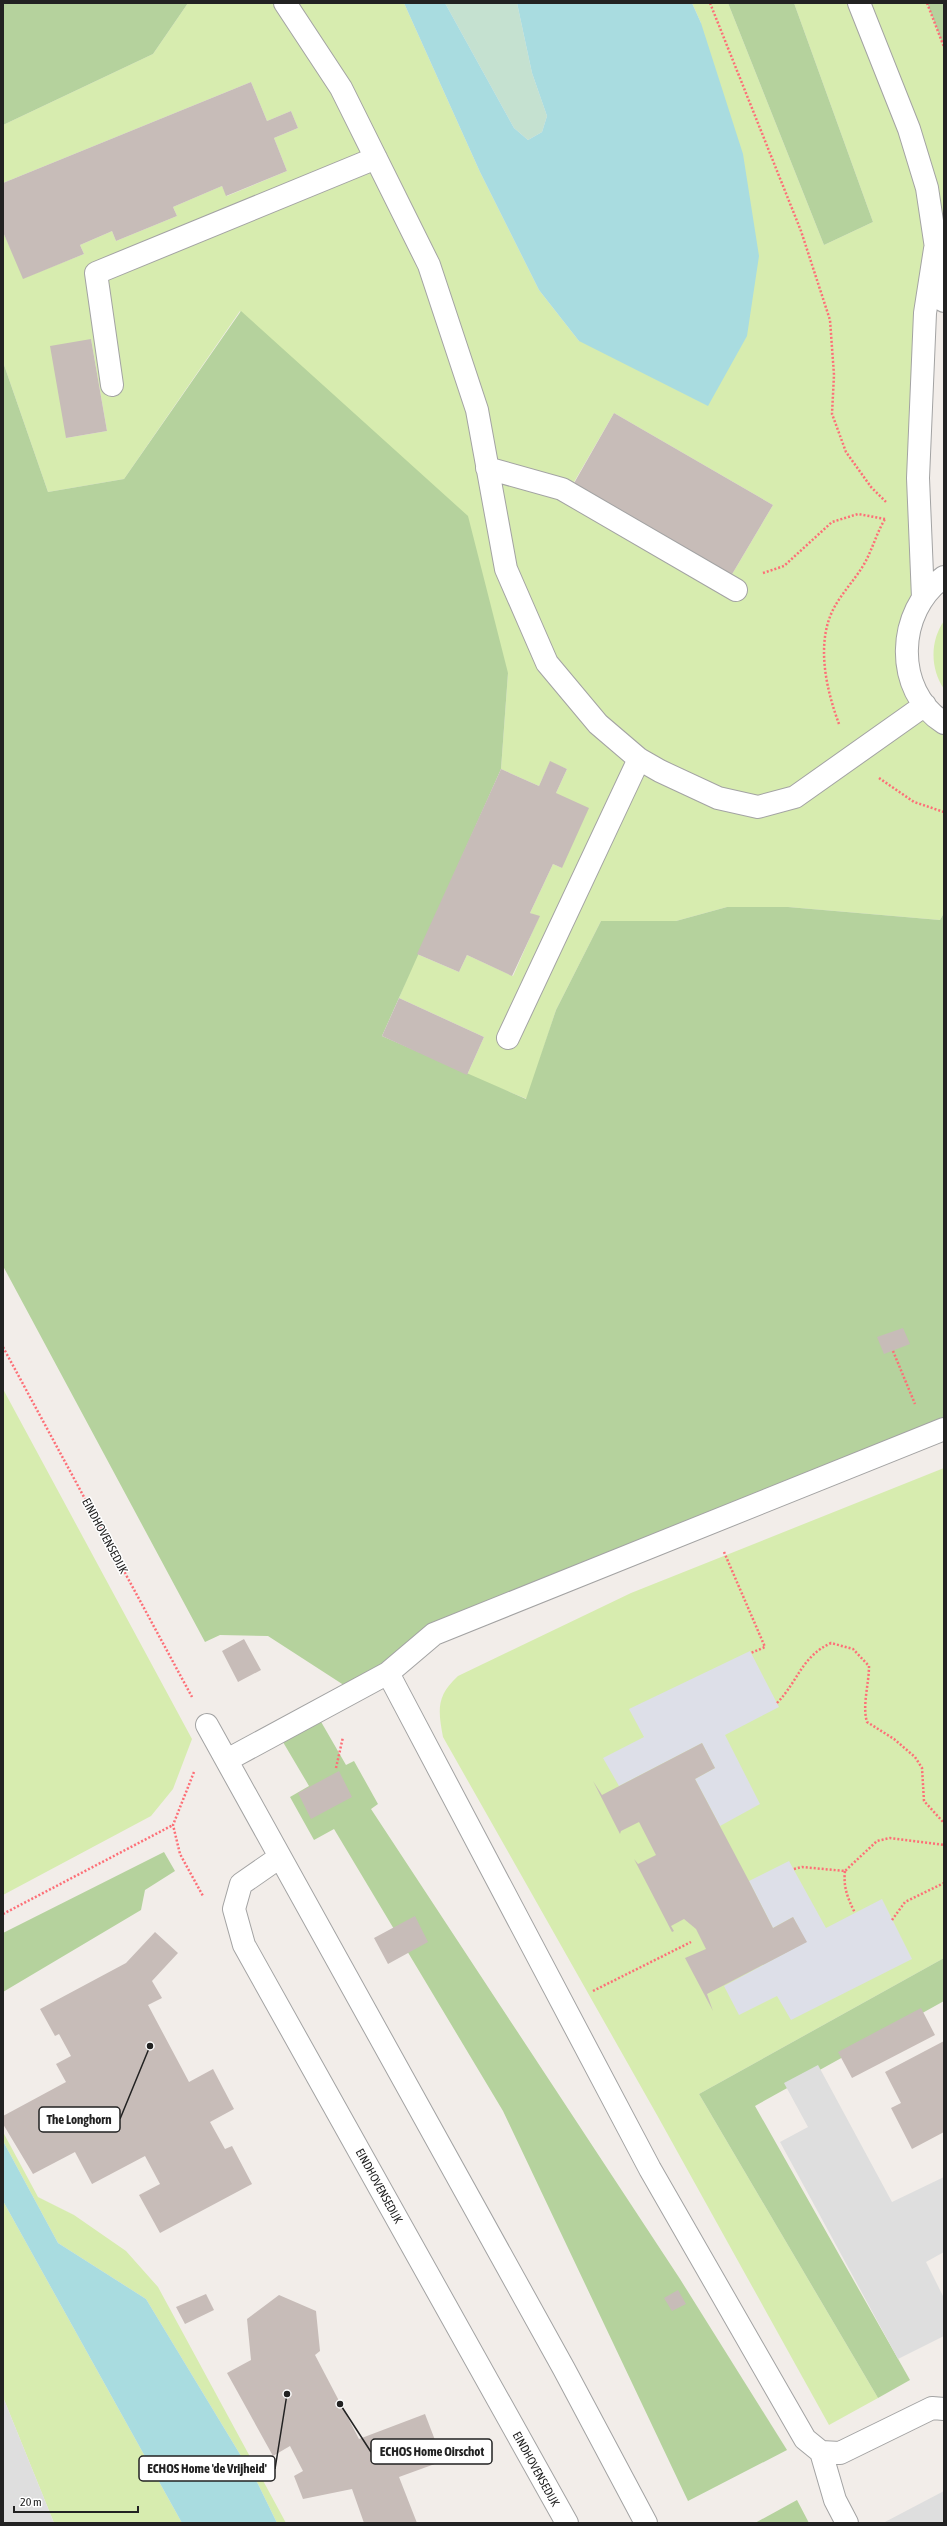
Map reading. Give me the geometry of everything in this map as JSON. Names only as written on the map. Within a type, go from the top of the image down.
[{"type":"street","points":[[285,3],[341,88],[429,265],[477,410],[506,569],[547,663],[598,724],[639,759],[718,798],[758,807],[795,797],[825,778],[856,753],[925,705]]},
{"type":"street","points":[[859,3],[910,129],[927,188],[944,301]]},
{"type":"street","points":[[112,384],[96,273],[376,158]]},
{"type":"street","points":[[923,598],[918,470],[924,321],[935,249]]},
{"type":"street","points":[[487,468],[562,489],[736,590]]},
{"type":"street","points":[[944,577],[931,586],[912,616],[905,652],[913,687],[934,717],[944,723]]},
{"type":"street","points":[[508,1038],[639,759]]},
{"type":"street","points":[[227,1760],[388,1673],[434,1634],[936,1433]]},
{"type":"street","points":[[388,1673],[650,2169],[805,2439],[821,2452],[835,2500],[847,2523]]},
{"type":"street","points":[[207,1725],[564,2369],[646,2523]]},
{"type":"street","name":"EINDHOVENSEDIJK","points":[[280,1856],[241,1884],[234,1909],[244,1945],[567,2523]]},
{"type":"street","points":[[821,2452],[840,2453],[932,2408],[944,2409]]},
{"type":"path","points":[[710,3],[801,232],[830,320],[834,375],[832,414],[846,452],[870,487],[895,511]]},
{"type":"path","points":[[927,3],[944,47]]},
{"type":"path","points":[[919,507],[895,511],[885,519],[864,564],[835,606],[827,624],[824,649],[828,686],[842,730],[856,753],[882,782],[914,802],[944,812]]},
{"type":"path","points":[[736,590],[761,574],[784,566],[832,522],[858,514],[885,519]]},
{"type":"path","name":"EINDHOVENSEDIJK","points":[[3,1347],[207,1725]]},
{"type":"path","points":[[893,1351],[936,1433]]},
{"type":"path","points":[[712,1523],[765,1646],[751,1653]]},
{"type":"path","points":[[777,1703],[789,1690],[803,1664],[816,1650],[831,1643],[853,1649],[869,1666],[869,1687],[864,1713],[867,1722],[894,1739],[915,1756],[922,1768],[924,1801],[944,1823]]},
{"type":"path","points":[[3,1914],[173,1825],[189,1788],[207,1725]]},
{"type":"path","points":[[855,1913],[847,1897],[844,1881],[845,1871],[877,1841],[890,1838],[944,1845]]},
{"type":"path","points":[[794,1869],[802,1867],[845,1871]]},
{"type":"path","points":[[892,1920],[905,1902],[944,1883]]},
{"type":"path","points":[[564,2005],[691,1942]]},
{"type":"green space","points":[[3,3],[188,3],[153,54],[3,125]]},
{"type":"green space","points":[[188,3],[404,3],[480,172],[539,290],[579,341],[701,23],[692,3],[728,3],[824,245],[873,222],[794,3],[927,3],[944,47],[944,301],[935,251],[921,544],[905,652],[944,723],[944,913],[940,920],[788,907],[727,907],[676,921],[601,921],[556,1010],[527,1099],[467,1075],[484,1037],[399,998],[417,954],[459,972],[467,955],[513,976],[539,917],[530,913],[553,864],[562,868],[556,793],[567,769],[550,762],[539,786],[501,769],[508,673],[240,311],[124,479],[48,492],[3,362],[3,232],[24,278],[84,254],[80,245],[112,231],[116,241],[177,216],[173,207],[222,186],[227,196],[287,171],[274,138],[298,128],[291,111],[267,121],[251,82],[3,183],[3,125],[153,54]],"holes":[[[91,339],[107,431],[66,438]],[[614,413],[773,505],[731,576],[573,484]]]},
{"type":"green space","points":[[445,3],[517,3],[532,73],[547,116],[542,132],[528,140],[514,128]]},
{"type":"green space","points":[[728,3],[794,3],[873,222],[824,245]]},
{"type":"green space","points":[[927,3],[944,3],[944,47]]},
{"type":"green space","points":[[241,311],[468,516],[508,673],[501,769],[382,1036],[526,1099],[556,1010],[601,921],[676,921],[727,907],[788,907],[940,920],[944,913],[944,1429],[434,1634],[353,1691],[268,1636],[220,1635],[205,1642],[3,1266],[3,362],[48,492],[124,479]]},
{"type":"green space","points":[[944,621],[944,689],[939,681],[934,664],[934,646],[939,629]]},
{"type":"green space","points":[[3,1389],[192,1739],[173,1789],[151,1816],[3,1895]]},
{"type":"green space","points":[[944,1468],[944,1958],[699,2094],[878,2398],[829,2425],[657,2115],[443,1737],[440,1719],[440,1704],[446,1690],[458,1676],[631,1593]]},
{"type":"green space","points":[[320,1720],[346,1765],[354,1761],[378,1804],[371,1809],[680,2279],[787,2450],[688,2501],[503,2111],[334,1829],[314,1840],[290,1797],[309,1786],[280,1737]]},
{"type":"green space","points":[[164,1852],[175,1871],[145,1890],[141,1910],[3,1992],[3,1933]]},
{"type":"green space","points":[[944,1958],[944,2001],[755,2106],[910,2380],[878,2398],[699,2094]]},
{"type":"green space","points":[[3,2132],[38,2197],[74,2215],[126,2251],[158,2287],[286,2523],[277,2523],[258,2484],[146,2299],[58,2243],[3,2141]]},
{"type":"green space","points":[[3,2201],[182,2523],[54,2523],[3,2397]]},
{"type":"green space","points":[[797,2500],[809,2523],[755,2523]]},
{"type":"shaded area","points":[[750,1651],[779,1707],[725,1735],[760,1804],[720,1826],[695,1779],[715,1768],[702,1743],[619,1786],[603,1758],[644,1737],[629,1709]]},
{"type":"shaded area","points":[[789,1861],[826,1928],[882,1899],[912,1959],[791,2020],[777,1996],[739,2015],[724,1986],[806,1942],[793,1917],[773,1928],[749,1881]]},
{"type":"shaded area","points":[[818,2065],[892,2202],[944,2177],[944,2252],[926,2262],[944,2298],[944,2336],[898,2359],[780,2142],[808,2127],[784,2083]]},
{"type":"shaded area","points":[[3,2397],[54,2523],[3,2523]]},
{"type":"shaded area","points":[[944,2491],[944,2523],[883,2523]]},
{"type":"water","points":[[404,3],[445,3],[514,128],[528,140],[542,132],[547,116],[532,73],[517,3],[692,3],[701,23],[743,154],[759,256],[747,336],[708,406],[579,341],[539,290],[480,172]]},
{"type":"water","points":[[3,2141],[58,2243],[146,2299],[258,2484],[277,2523],[182,2523],[3,2201]]},
{"type":"building","points":[[251,82],[267,121],[291,111],[298,128],[274,138],[287,171],[226,196],[222,186],[173,207],[177,216],[116,241],[112,231],[80,245],[84,254],[23,279],[3,232],[3,183]]},
{"type":"building","points":[[91,339],[107,431],[66,438],[50,346]]},
{"type":"building","points":[[614,413],[773,505],[731,576],[573,485]]},
{"type":"building","points":[[550,761],[567,769],[556,793],[589,808],[562,868],[553,864],[530,913],[540,916],[512,976],[467,955],[459,972],[417,954],[501,769],[539,786]]},
{"type":"building","points":[[399,998],[484,1037],[467,1075],[382,1036]]},
{"type":"building","points":[[903,1328],[910,1344],[884,1354],[877,1337]]},
{"type":"building","points":[[244,1639],[261,1670],[238,1682],[222,1651]]},
{"type":"building","points":[[702,1743],[715,1768],[695,1779],[773,1928],[793,1917],[807,1942],[707,1994],[713,2011],[685,1958],[706,1949],[696,1929],[684,1919],[671,1926],[674,1931],[672,1932],[634,1859],[638,1864],[656,1855],[639,1822],[621,1831],[620,1834],[593,1781],[602,1795]]},
{"type":"building","points":[[339,1771],[352,1797],[311,1819],[298,1793]]},
{"type":"building","points":[[415,1916],[428,1942],[388,1964],[374,1938]]},
{"type":"building","points":[[155,1932],[178,1953],[152,1981],[162,1998],[148,2005],[189,2082],[213,2069],[234,2109],[210,2122],[225,2149],[232,2146],[252,2184],[160,2233],[139,2195],[160,2184],[145,2156],[92,2184],[75,2152],[33,2174],[3,2124],[3,2116],[66,2082],[56,2064],[71,2056],[59,2034],[55,2036],[40,2009],[126,1963]]},
{"type":"building","points":[[921,2008],[935,2035],[852,2078],[838,2052]]},
{"type":"building","points":[[944,2041],[944,2132],[912,2149],[891,2108],[901,2103],[885,2072]]},
{"type":"building","points":[[678,2290],[686,2304],[672,2311],[664,2298]]},
{"type":"building","points":[[206,2294],[214,2310],[185,2324],[176,2307]]},
{"type":"building","points":[[279,2295],[316,2311],[320,2351],[315,2355],[359,2439],[425,2414],[443,2461],[399,2477],[417,2523],[364,2523],[352,2489],[303,2499],[294,2476],[303,2471],[290,2446],[273,2456],[227,2373],[251,2360],[247,2319]]},
{"type":"place","name":"The Longhorn","points":[[150,2046]]},
{"type":"place","name":"ECHOS Home 'de Vrijheid'","points":[[287,2394]]},
{"type":"place","name":"ECHOS Home Oirschot","points":[[340,2404]]}]
